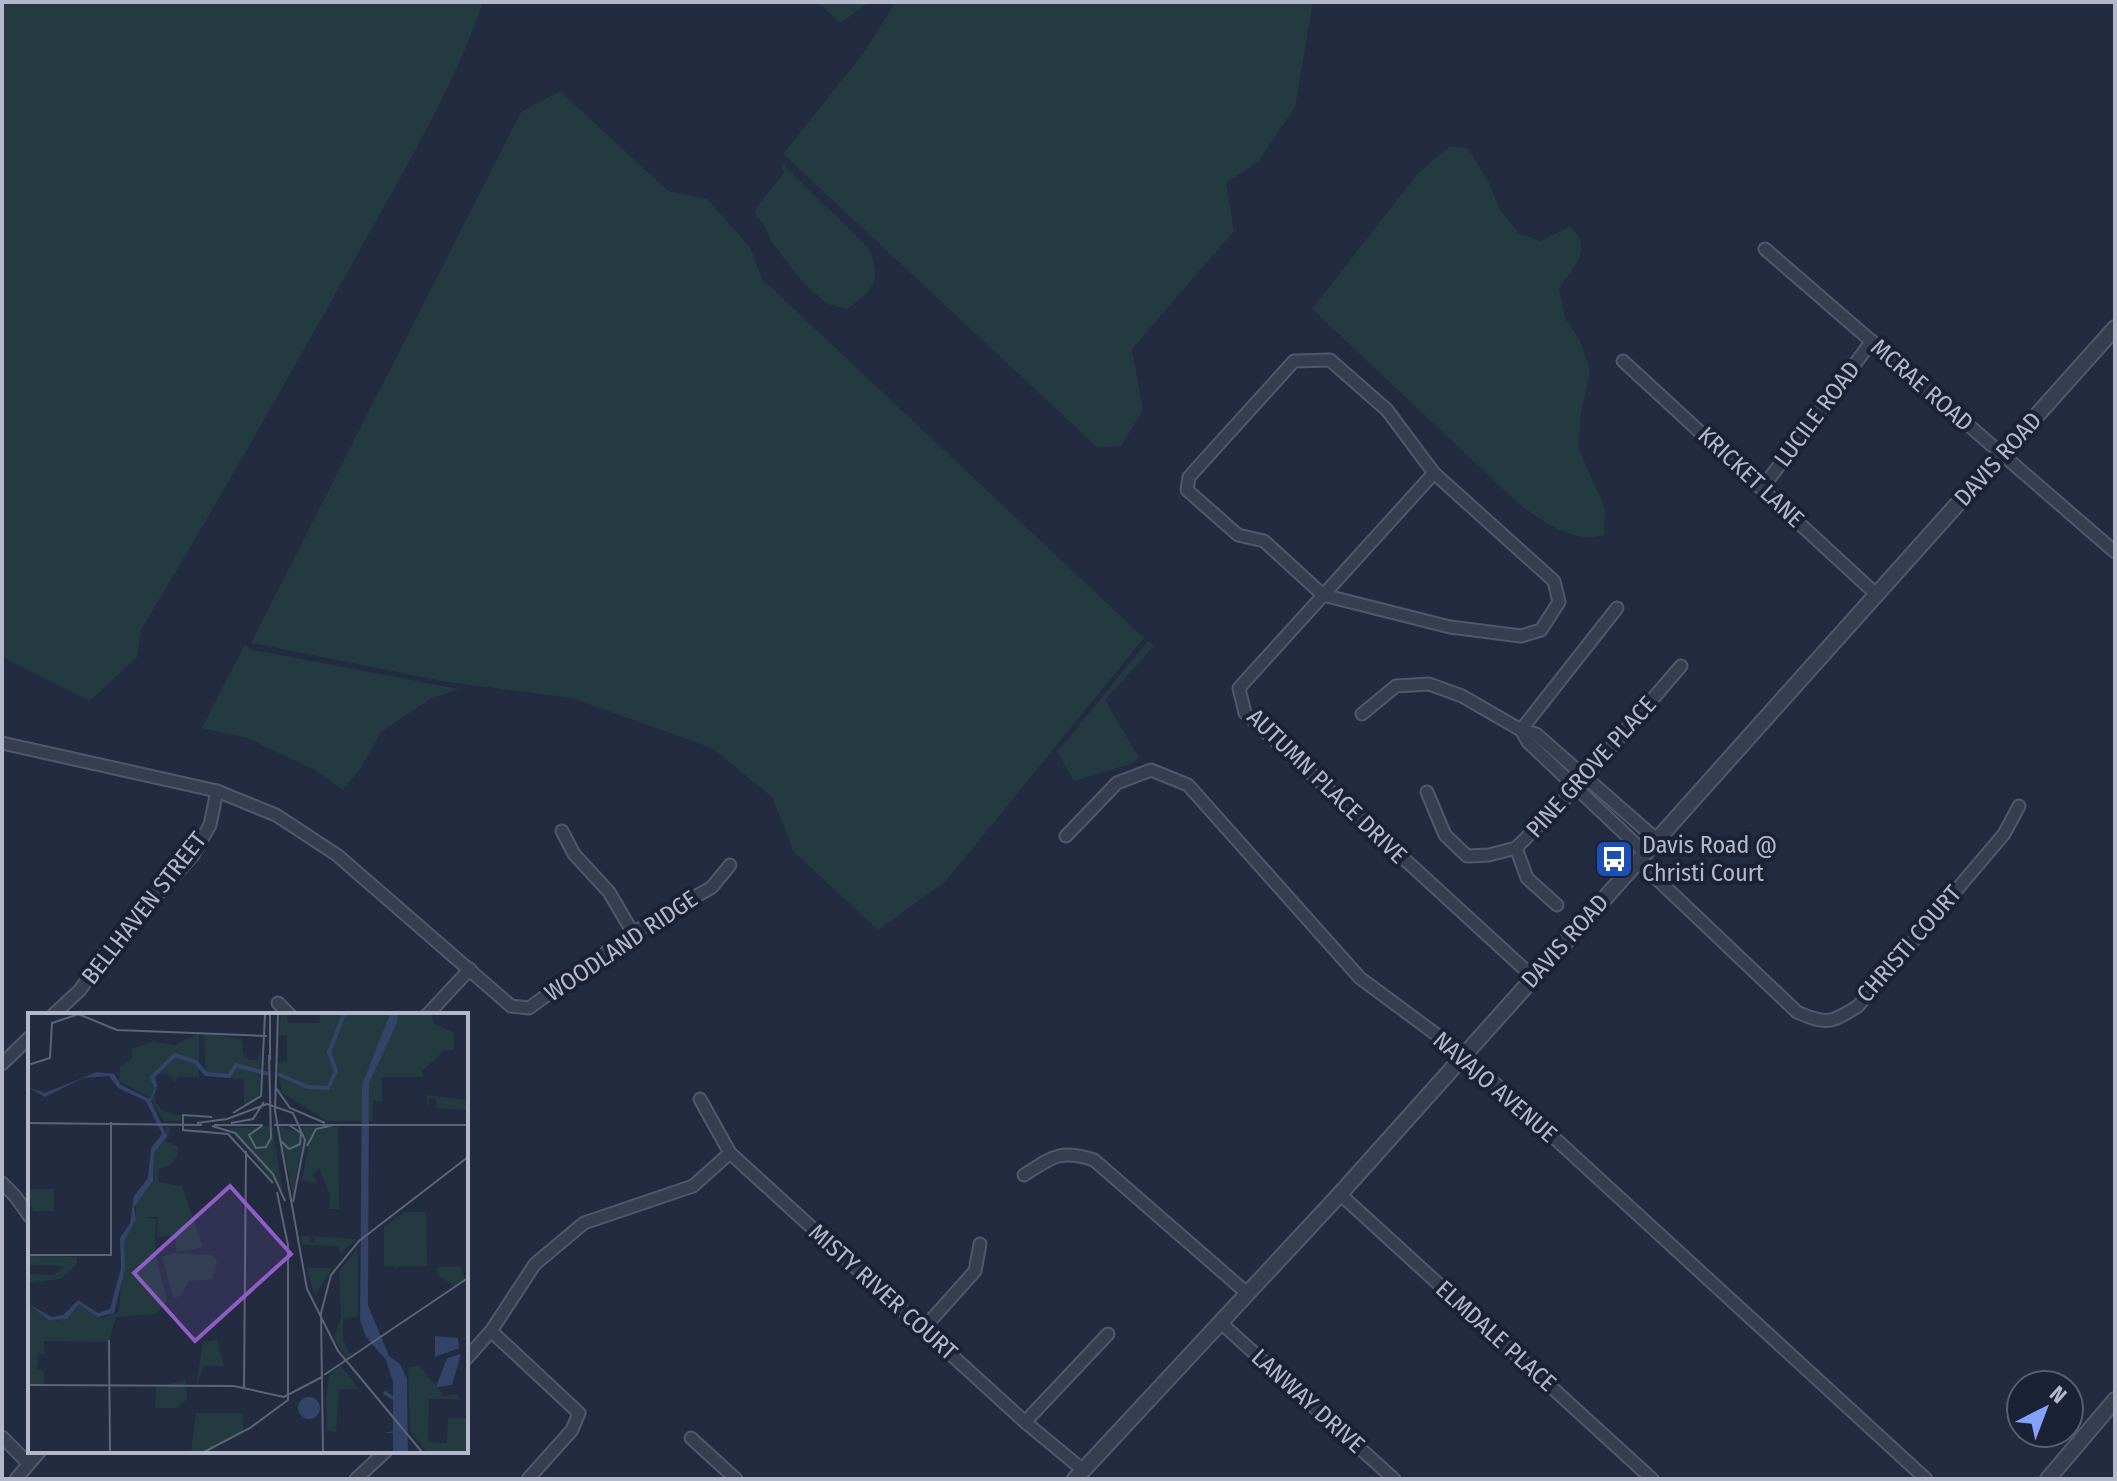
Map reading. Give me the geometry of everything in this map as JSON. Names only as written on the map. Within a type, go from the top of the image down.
[{"type":"street","name":"MCRAE ROAD","points":[[1765,249],[2115,552]]},
{"type":"street","name":"DAVIS ROAD","points":[[1079,1475],[1340,1194],[2115,328]]},
{"type":"street","name":"LUCILE ROAD","points":[[1763,487],[1872,341]]},
{"type":"street","points":[[1330,360],[1387,410],[1434,473],[1554,581],[1559,602],[1541,630],[1521,636],[1450,627],[1323,595],[1264,541],[1238,535],[1187,490],[1189,477],[1294,361],[1330,360]]},
{"type":"street","name":"KRICKET LANE","points":[[1623,361],[1877,595]]},
{"type":"street","name":"AUTUMN PLACE DRIVE","points":[[1434,473],[1239,688],[1245,713],[1533,977]]},
{"type":"street","points":[[1521,730],[1617,608]]},
{"type":"street","name":"PINE GROVE PLACE","points":[[1557,905],[1527,878],[1516,848],[1586,777],[1681,666]]},
{"type":"street","points":[[1362,714],[1396,686],[1429,684],[1462,696],[1521,730],[1536,734],[1656,839]]},
{"type":"street","name":"CHRISTI COURT","points":[[1521,730],[1528,742],[1797,1012],[1820,1022],[1838,1019],[1858,1006],[2004,834],[2019,806]]},
{"type":"street","name":"WOODLAND RIDGE","points":[[2,743],[217,791],[276,815],[337,855],[511,1006],[529,1008],[633,933],[712,887],[730,865]]},
{"type":"street","name":"NAVAJO AVENUE","points":[[1066,836],[1117,783],[1151,770],[1188,785],[1360,978],[1464,1055],[1926,1479]]},
{"type":"street","name":"BELLHAVEN STREET","points":[[55,1013],[80,990],[106,952],[193,855],[210,825],[217,791]]},
{"type":"street","points":[[1427,792],[1445,835],[1467,856],[1489,855],[1516,848]]},
{"type":"street","points":[[562,831],[574,854],[609,892],[633,933]]},
{"type":"street","points":[[429,1013],[470,969]]},
{"type":"street","points":[[278,1003],[288,1013]]},
{"type":"street","points":[[2,1064],[28,1039]]},
{"type":"street","name":"MISTY RIVER COURT","points":[[700,1099],[730,1153],[924,1328],[1079,1475]]},
{"type":"street","points":[[468,1357],[491,1331],[535,1264],[584,1223],[693,1186],[730,1153]]},
{"type":"street","points":[[1024,1175],[1057,1154],[1094,1160],[1248,1294]]},
{"type":"street","points":[[2,1183],[28,1214]]},
{"type":"street","name":"ELMDALE PLACE","points":[[1340,1194],[1652,1479]]},
{"type":"street","points":[[924,1328],[975,1271],[980,1244]]},
{"type":"street","name":"LANWAY DRIVE","points":[[1221,1323],[1394,1479]]},
{"type":"street","points":[[491,1331],[579,1413],[572,1430],[528,1479]]},
{"type":"street","points":[[1025,1422],[1108,1334]]},
{"type":"street","points":[[2048,1479],[2115,1400]]},
{"type":"street","points":[[2,1437],[29,1464]]},
{"type":"street","points":[[691,1438],[736,1479]]},
{"type":"street","points":[[16,1479],[38,1453]]},
{"type":"street","points":[[356,1479],[384,1453]]},
{"type":"shaded area","points":[[2,2],[483,2],[457,68],[425,132],[277,398],[141,630],[137,657],[90,701],[2,657]]},
{"type":"shaded area","points":[[818,2],[870,2],[840,23]]},
{"type":"shaded area","points":[[892,2],[1313,2],[1295,107],[1258,162],[1226,183],[1234,231],[1132,349],[1143,410],[1121,446],[1097,447],[783,154],[865,51],[893,6]]},
{"type":"shaded area","points":[[560,91],[668,191],[707,199],[750,247],[762,279],[1144,638],[946,881],[878,930],[794,852],[772,797],[712,748],[572,698],[447,682],[251,643],[521,112]]},
{"type":"shaded area","points":[[1449,147],[1468,148],[1489,183],[1499,208],[1519,234],[1541,241],[1570,226],[1578,235],[1581,243],[1579,258],[1559,289],[1565,318],[1580,340],[1590,371],[1581,413],[1578,448],[1605,508],[1604,535],[1570,534],[1520,505],[1312,309],[1418,173]]},
{"type":"shaded area","points":[[781,162],[869,249],[875,269],[873,284],[864,296],[847,309],[828,304],[805,285],[773,244],[754,211],[784,173]]},
{"type":"shaded area","points":[[1148,641],[1154,646],[1105,700],[1139,758],[1130,764],[1074,781],[1057,752]]},
{"type":"shaded area","points":[[245,644],[249,649],[459,689],[430,699],[381,732],[360,769],[343,790],[315,770],[247,738],[202,728]]},
{"type":"place","name":"Davis Road @ Christi Court","points":[[1614,859]]}]
